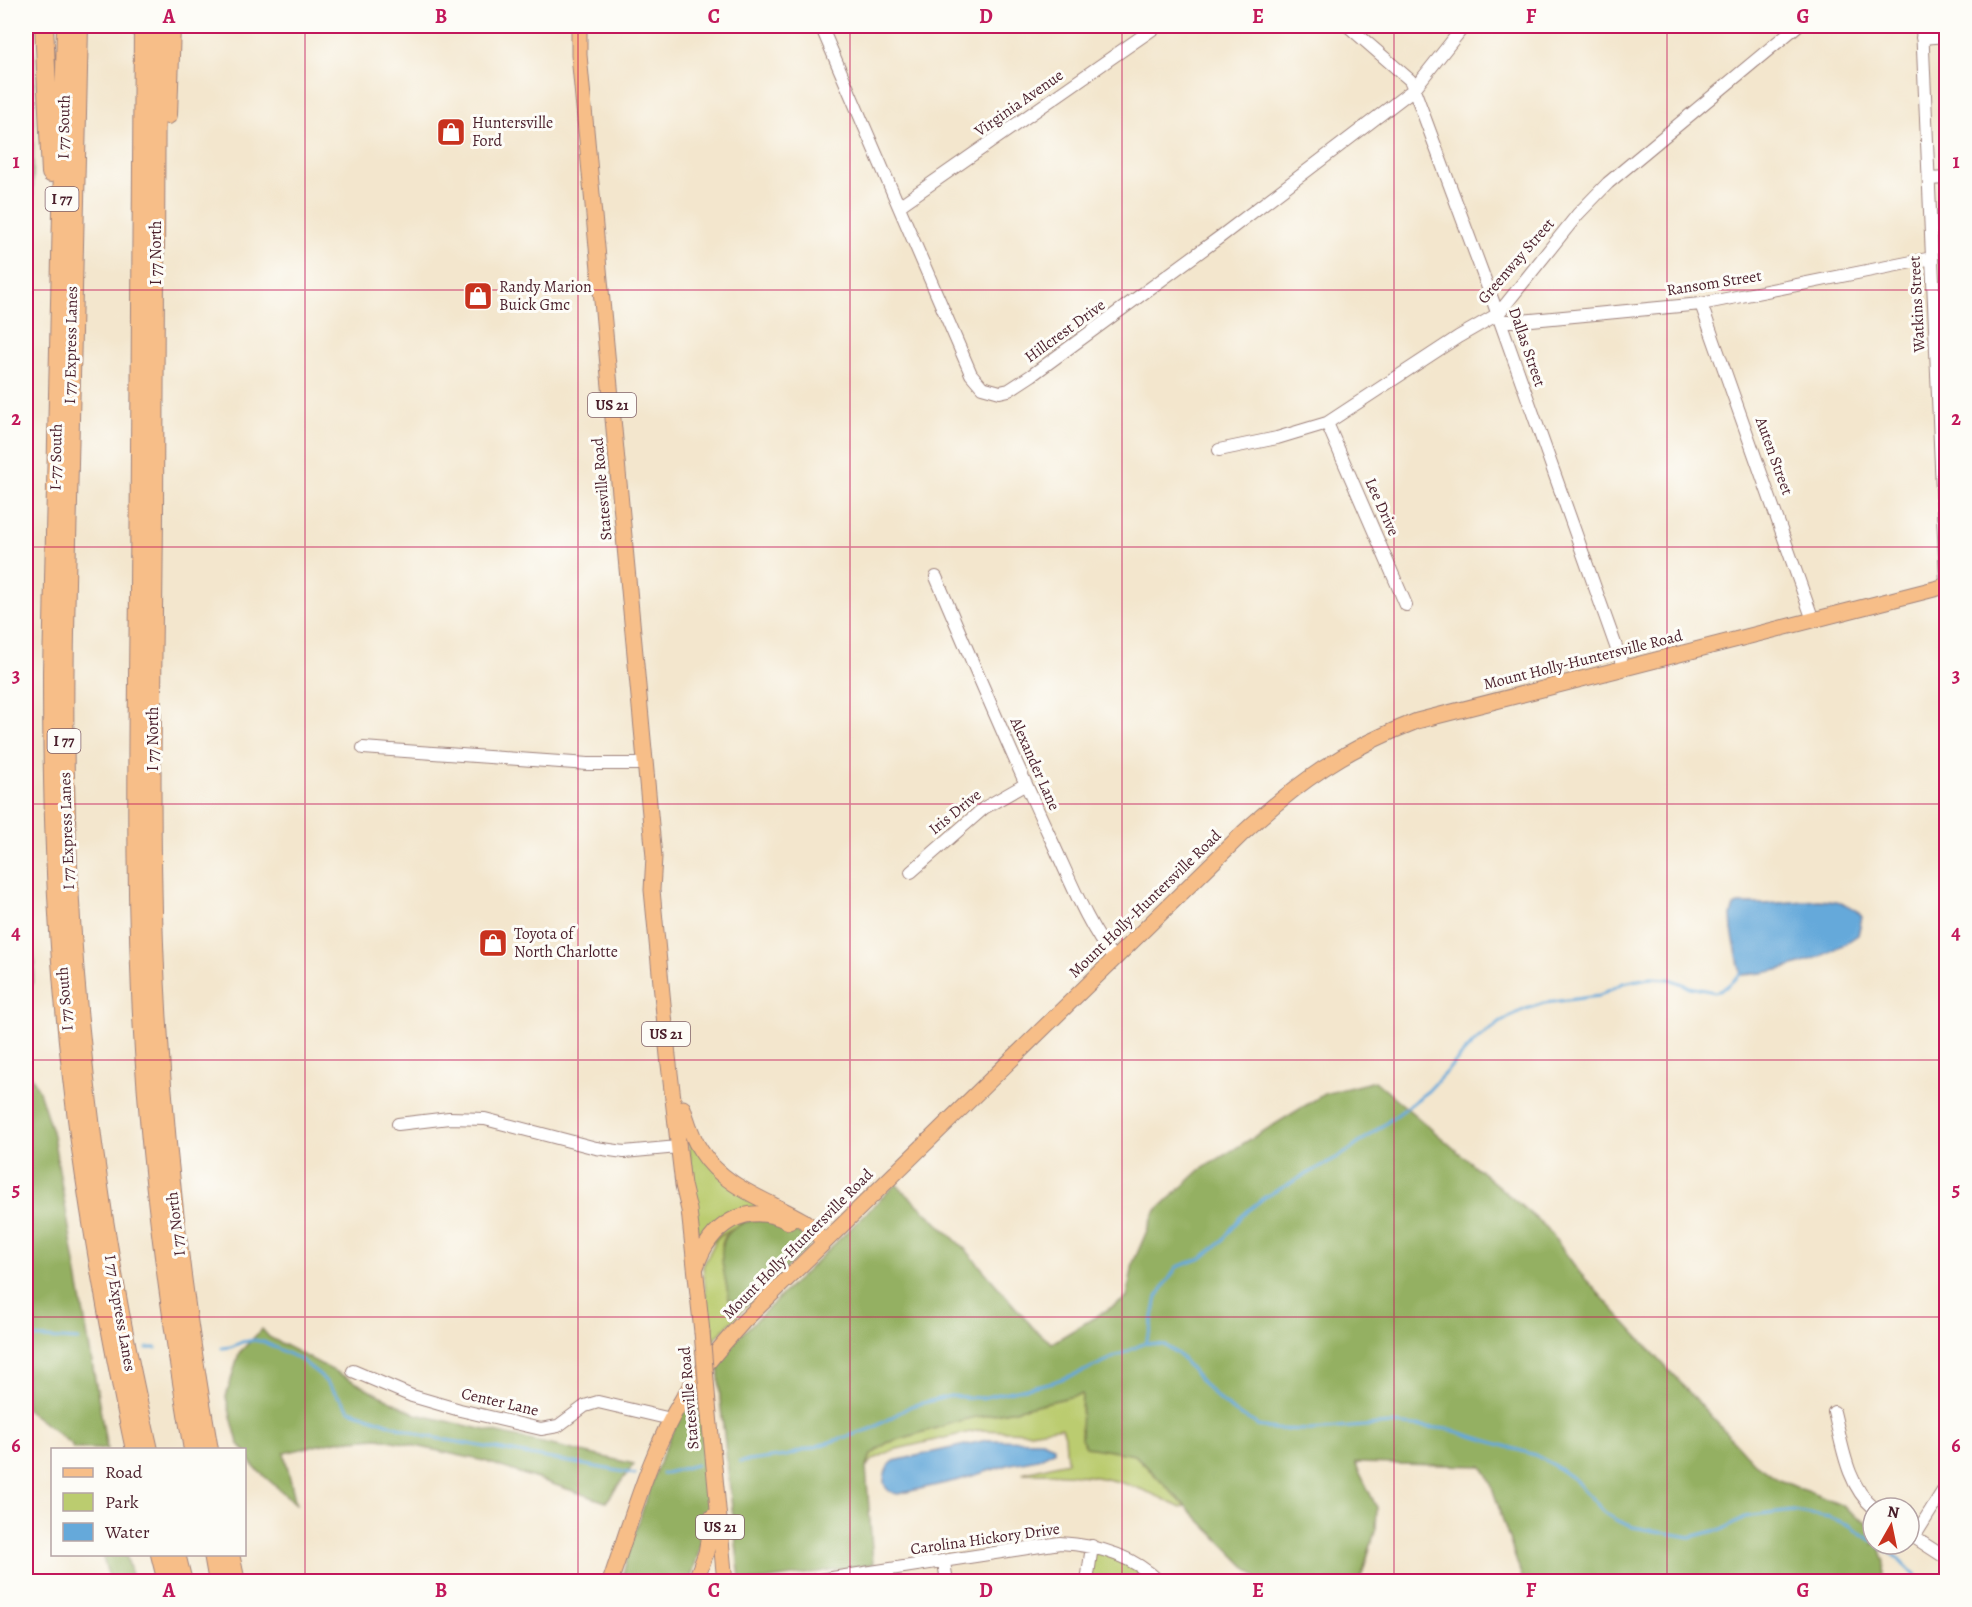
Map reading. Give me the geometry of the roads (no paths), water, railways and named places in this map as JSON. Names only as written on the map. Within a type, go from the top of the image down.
[{"type":"highway","points":[[44,26],[58,372]]},
{"type":"highway","name":"I 77 South","points":[[58,372],[66,26]]},
{"type":"highway","name":"I 77 Express Lanes","points":[[79,26],[64,672],[69,890],[80,1035],[98,1178],[121,1321],[148,1448]]},
{"type":"highway","points":[[143,26],[137,799],[139,944],[143,1038],[153,1165],[170,1308],[193,1448]]},
{"type":"highway","name":"I 77 North","points":[[156,26],[152,787],[155,964],[162,1091],[175,1222],[209,1448]]},
{"type":"highway","points":[[156,254],[164,221],[171,26]]},
{"type":"highway","name":"I-77 South","points":[[54,543],[58,372]]},
{"type":"highway","name":"I 77 South","points":[[54,543],[53,818],[61,963],[84,1170],[96,1252],[135,1448]]},
{"type":"highway","points":[[161,1556],[167,1581]]},
{"type":"highway","points":[[177,1556],[183,1581]]},
{"type":"highway","points":[[213,1556],[218,1581]]},
{"type":"highway","points":[[230,1556],[236,1581]]},
{"type":"main road","name":"Statesville Road","points":[[574,26],[578,46],[654,856],[662,890],[690,1185],[689,1210],[725,1581]]},
{"type":"main road","name":"Statesville Road","points":[[578,46],[579,26]]},
{"type":"main road","name":"Mount Holly-Huntersville Road","points":[[610,1581],[651,1465],[671,1419],[693,1382],[716,1352],[1114,959],[1271,807],[1298,785],[1345,753],[1417,721],[1947,584]]},
{"type":"main road","name":"Statesville Road","points":[[654,856],[652,890],[682,1185],[689,1210]]},
{"type":"main road","points":[[683,1108],[700,1151],[715,1169],[743,1190],[804,1221],[812,1227],[824,1243]]},
{"type":"main road","points":[[695,1270],[703,1248],[713,1234],[727,1223],[751,1215],[767,1215],[783,1219],[824,1243]]},
{"type":"main road","points":[[695,1581],[709,1538],[714,1472]]},
{"type":"street","name":"Hillcrest Drive","points":[[821,26],[971,374],[982,387],[1000,392],[1010,390],[1123,309],[1414,89],[1464,26]]},
{"type":"street","name":"Virginia Avenue","points":[[899,206],[1157,26]]},
{"type":"street","name":"Dallas Street","points":[[1348,26],[1403,74],[1414,89],[1499,317],[1623,669]]},
{"type":"street","name":"Greenway Street","points":[[1219,450],[1277,438],[1327,423],[1458,337],[1499,317],[1578,214],[1608,183],[1797,26]]},
{"type":"street","points":[[1922,32],[1947,36]]},
{"type":"street","name":"Watkins Street","points":[[1922,32],[1947,584]]},
{"type":"street","points":[[1929,179],[1947,178]]},
{"type":"street","name":"Ransom Street","points":[[1499,317],[1521,321],[1701,304],[1932,258]]},
{"type":"street","name":"Auten Street","points":[[1701,304],[1813,620]]},
{"type":"street","name":"Lee Drive","points":[[1327,423],[1406,605]]},
{"type":"street","name":"Alexander Lane","points":[[936,577],[1026,784],[1096,934],[1114,959]]},
{"type":"street","points":[[363,748],[588,764],[646,764]]},
{"type":"street","name":"Iris Drive","points":[[911,872],[984,808],[1026,784]]},
{"type":"street","points":[[398,1124],[449,1118],[485,1119],[508,1123],[596,1148],[624,1152],[678,1148]]},
{"type":"street","name":"Center Lane","points":[[353,1371],[420,1398],[541,1429],[558,1426],[585,1406],[598,1402],[671,1419]]},
{"type":"street","points":[[1834,1412],[1844,1455],[1854,1482],[1863,1496]]},
{"type":"street","points":[[1921,1522],[1947,1486]]},
{"type":"street","points":[[1921,1541],[1947,1558]]},
{"type":"street","name":"Carolina Hickory Drive","points":[[806,1581],[1060,1544],[1092,1546],[1122,1556],[1160,1581]]},
{"type":"street","points":[[1087,1581],[1092,1546]]},
{"type":"street","points":[[944,1562],[947,1581]]},
{"type":"water","points":[[1819,900],[1843,904],[1858,912],[1862,917],[1858,935],[1817,958],[1787,968],[1741,975],[1732,930],[1731,915],[1734,906]]},
{"type":"water","points":[[987,1440],[1042,1441],[1054,1446],[1054,1451],[1038,1459],[898,1494],[887,1489],[885,1485],[885,1474],[894,1461]]},
{"type":"waterway","points":[[1145,1343],[1150,1332],[1157,1297],[1177,1267],[1202,1258],[1223,1240],[1242,1215],[1265,1197],[1347,1152],[1405,1109],[1428,1091],[1476,1040],[1501,1022],[1520,1011],[1544,1003],[1598,996],[1623,983],[1649,978],[1670,979],[1690,987],[1715,992],[1726,987],[1743,972]]},
{"type":"waterway","points":[[26,1337],[78,1340]]},
{"type":"waterway","points":[[222,1348],[254,1340],[264,1342],[301,1360],[320,1375],[350,1410],[424,1436],[635,1474]]},
{"type":"waterway","points":[[740,1462],[786,1456],[871,1429],[911,1406],[950,1396],[981,1398],[1053,1382],[1084,1371],[1145,1343],[1164,1345],[1178,1354],[1210,1391],[1233,1411],[1257,1426],[1311,1430],[1392,1424],[1448,1429],[1535,1455],[1552,1464],[1575,1480],[1606,1514],[1633,1527],[1690,1537],[1720,1531],[1745,1517],[1793,1511],[1829,1517],[1861,1533]]},
{"type":"waterway","points":[[147,1348],[156,1348]]},
{"type":"waterway","points":[[662,1474],[696,1465]]},
{"type":"waterway","points":[[1895,1556],[1922,1582]]},
{"type":"place","name":"Huntersville Ford","points":[[451,132]]},
{"type":"place","name":"Randy Marion Buick Gmc","points":[[478,296]]},
{"type":"place","name":"Toyota of North Charlotte","points":[[493,943]]}]
